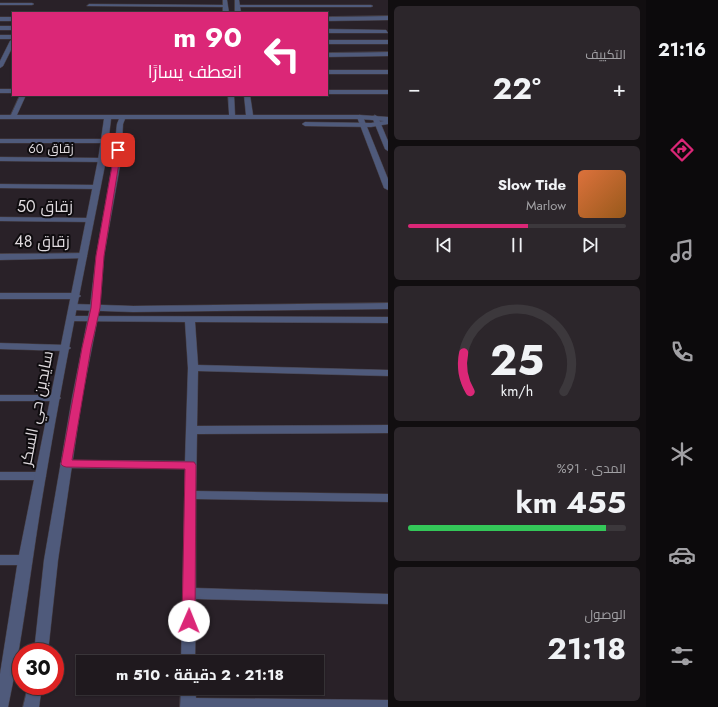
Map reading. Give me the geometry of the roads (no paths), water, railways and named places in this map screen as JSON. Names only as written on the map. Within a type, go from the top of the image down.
[{"type":"street","points":[[368,0],[387,34]]},
{"type":"street","points":[[89,5],[225,3]]},
{"type":"street","points":[[237,3],[371,6]]},
{"type":"street","points":[[0,4],[32,4]]},
{"type":"street","points":[[328,19],[388,18]]},
{"type":"street","points":[[0,19],[12,19]]},
{"type":"street","points":[[0,28],[12,28]]},
{"type":"street","points":[[328,31],[387,34]]},
{"type":"street","points":[[0,37],[12,37]]},
{"type":"street","points":[[0,66],[3,55],[12,42]]},
{"type":"street","points":[[328,42],[388,42]]},
{"type":"street","points":[[328,55],[388,54]]},
{"type":"street","points":[[328,72],[388,72]]},
{"type":"street","points":[[0,91],[12,91]]},
{"type":"street","points":[[328,92],[388,92]]},
{"type":"street","points":[[13,117],[23,96]]},
{"type":"street","points":[[232,96],[240,109],[250,118]]},
{"type":"street","points":[[232,118],[240,109],[246,96]]},
{"type":"street","points":[[0,117],[108,121],[360,117],[375,117],[388,120]]},
{"type":"street","points":[[360,117],[388,188]]},
{"type":"street","points":[[375,117],[387,146]]},
{"type":"street","points":[[122,120],[363,125],[378,124],[388,120]]},
{"type":"street","points":[[41,643],[51,560],[77,398],[95,308],[100,256],[117,160],[122,120]]},
{"type":"street","name":"سايدين حي السكر","points":[[0,707],[5,662],[40,476],[72,319],[108,121]]},
{"type":"street","points":[[0,141],[105,142]]},
{"type":"street","name":"زقاق 60","points":[[0,159],[102,160]]},
{"type":"street","points":[[0,186],[97,187]]},
{"type":"street","name":"زقاق 50","points":[[0,220],[90,220]]},
{"type":"street","name":"زقاق 48","points":[[0,256],[83,256]]},
{"type":"street","points":[[0,296],[75,302],[95,308],[140,309],[388,306]]},
{"type":"street","points":[[72,319],[388,320]]},
{"type":"street","points":[[188,655],[190,465],[193,368],[190,319]]},
{"type":"street","points":[[0,346],[66,348]]},
{"type":"street","points":[[193,368],[388,373]]},
{"type":"street","points":[[0,398],[56,398]]},
{"type":"street","points":[[191,430],[388,429]]},
{"type":"street","points":[[66,464],[190,465]]},
{"type":"street","points":[[0,476],[40,476]]},
{"type":"street","points":[[190,495],[388,498]]},
{"type":"street","points":[[0,560],[25,560]]},
{"type":"street","points":[[189,593],[388,599]]},
{"type":"street","points":[[31,707],[33,695]]},
{"type":"street","points":[[188,695],[188,706],[388,707]]}]
